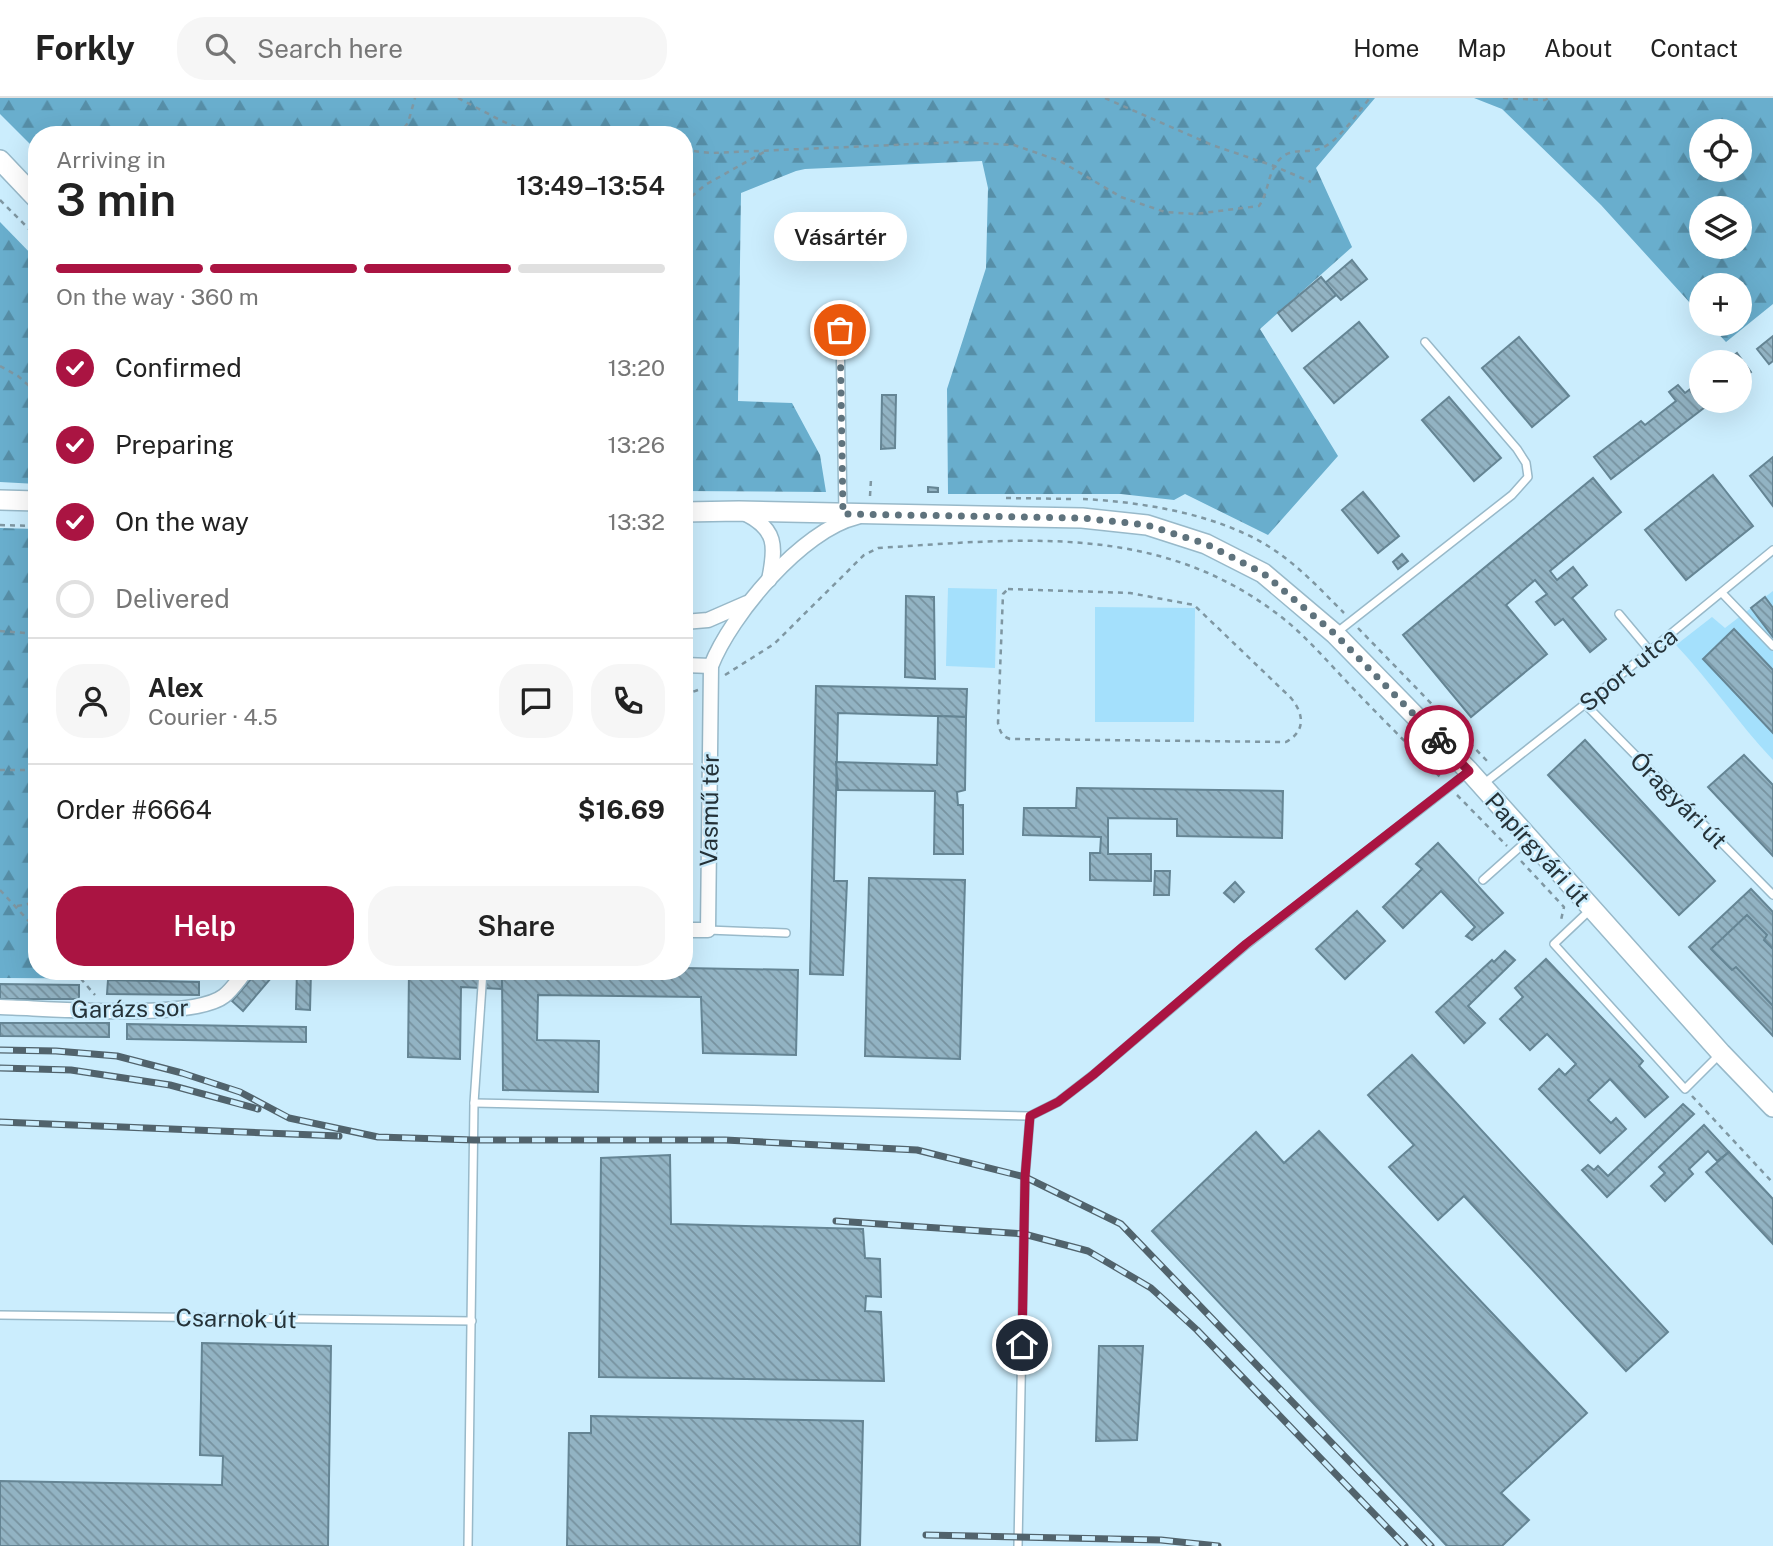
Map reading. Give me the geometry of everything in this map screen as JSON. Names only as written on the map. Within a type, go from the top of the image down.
[{"type":"street","points":[[0,160],[28,190]]},
{"type":"street","points":[[0,500],[28,501]]},
{"type":"street","points":[[739,510],[761,521],[773,541],[774,558],[769,581]]},
{"type":"street","name":"Papírgyári út","points":[[693,512],[739,510],[1082,518],[1147,525],[1206,544],[1263,573],[1335,634],[1475,778],[1721,1053],[1773,1107]]},
{"type":"street","name":"Vasmű tér","points":[[708,930],[711,666],[718,648],[769,581],[815,536],[847,519],[872,513]]},
{"type":"street","points":[[693,621],[708,620],[752,601]]},
{"type":"street","points":[[693,666],[711,666]]},
{"type":"street","points":[[693,930],[708,930]]},
{"type":"street","name":"Garázs sor","points":[[0,1007],[172,1011],[201,1006],[224,996],[238,980]]},
{"type":"lane","points":[[840,330],[843,514]]},
{"type":"lane","points":[[1335,634],[1512,495],[1528,477],[1525,463],[1517,449],[1425,342]]},
{"type":"lane","name":"Sport utca","points":[[1030,1116],[1058,1102],[1093,1075],[1246,944],[1449,786],[1498,771],[1585,704],[1773,550]]},
{"type":"lane","points":[[1721,593],[1773,646]]},
{"type":"lane","points":[[1619,614],[1650,651]]},
{"type":"lane","name":"Óragyári út","points":[[1585,704],[1773,895]]},
{"type":"lane","points":[[1483,880],[1529,839]]},
{"type":"lane","points":[[1591,909],[1554,944],[1685,1089],[1721,1053]]},
{"type":"lane","points":[[708,930],[786,933]]},
{"type":"lane","points":[[468,1546],[474,1103],[482,980]]},
{"type":"lane","points":[[474,1103],[1030,1116],[1025,1177],[1018,1546]]},
{"type":"lane","name":"Csarnok út","points":[[0,1315],[472,1321]]},
{"type":"path","points":[[405,126],[415,98]]},
{"type":"path","points":[[458,98],[516,126]]},
{"type":"path","points":[[1105,98],[1212,145],[1311,182]]},
{"type":"path","points":[[693,151],[711,153],[961,142],[1014,145],[1060,162],[1121,197],[1165,212],[1195,214],[1259,206],[1267,195],[1274,166],[1284,154],[1298,150],[1322,149],[1370,98]]},
{"type":"path","points":[[1503,98],[1549,98]]},
{"type":"path","points":[[693,195],[705,185],[766,150]]},
{"type":"path","points":[[0,200],[28,228]]},
{"type":"path","points":[[0,366],[28,385]]},
{"type":"path","points":[[1006,498],[1100,500],[1158,507],[1209,520],[1267,546],[1309,577],[1498,771]]},
{"type":"path","points":[[0,525],[28,526]]},
{"type":"path","points":[[711,684],[774,644],[864,555],[878,548],[1024,541],[1082,543],[1147,551],[1216,575],[1250,594],[1282,617],[1449,786]]},
{"type":"path","points":[[1008,589],[1130,593],[1194,605],[1291,698],[1299,708],[1302,718],[1300,729],[1295,737],[1286,742],[1005,737],[1000,733],[998,723],[1003,594],[1008,589]]},
{"type":"path","points":[[0,631],[28,633]]},
{"type":"path","points":[[0,770],[28,770]]},
{"type":"path","points":[[0,890],[28,920]]},
{"type":"path","points":[[14,905],[28,904]]},
{"type":"path","points":[[82,980],[108,1010]]},
{"type":"path","points":[[1685,1089],[1773,1183]]},
{"type":"shaded area","points":[[948,588],[997,589],[995,668],[946,666]]},
{"type":"shaded area","points":[[1773,591],[1773,760],[1676,645],[1712,617],[1725,628]]},
{"type":"shaded area","points":[[1095,607],[1195,608],[1194,722],[1095,722]]},
{"type":"green space","points":[[0,98],[1375,98],[1316,168],[1352,247],[1260,329],[1338,456],[1268,535],[1185,494],[1174,500],[1121,494],[948,494],[947,389],[986,268],[988,188],[982,161],[805,169],[741,193],[738,401],[792,403],[820,455],[826,492],[693,491],[693,126],[28,126],[28,142],[0,114]]},
{"type":"green space","points":[[1474,98],[1773,98],[1773,304],[1752,321],[1752,273],[1689,273],[1689,302],[1601,205],[1502,109]]},
{"type":"green space","points":[[0,222],[28,251],[28,484],[0,482]]},
{"type":"green space","points":[[1720,336],[1733,336],[1726,342]]},
{"type":"green space","points":[[0,528],[28,529],[28,978],[0,978]]},
{"type":"building","points":[[1352,260],[1367,279],[1341,300],[1325,283]]},
{"type":"building","points":[[1321,277],[1336,295],[1292,331],[1278,313]]},
{"type":"building","points":[[1359,322],[1388,357],[1334,403],[1304,368]]},
{"type":"building","points":[[1773,336],[1773,361],[1769,364],[1757,349]]},
{"type":"building","points":[[1519,337],[1569,396],[1532,427],[1482,368]]},
{"type":"building","points":[[1678,385],[1685,393],[1689,390],[1689,413],[1697,413],[1611,479],[1594,457],[1641,421],[1645,425],[1676,401],[1669,392]]},
{"type":"building","points":[[882,395],[896,395],[895,448],[881,449]]},
{"type":"building","points":[[1449,397],[1501,458],[1474,481],[1422,420]]},
{"type":"building","points":[[1773,457],[1773,506],[1750,476]]},
{"type":"building","points":[[1713,475],[1753,526],[1686,580],[1645,530]]},
{"type":"building","points":[[1593,478],[1621,512],[1550,571],[1557,580],[1573,567],[1587,585],[1572,598],[1606,639],[1590,652],[1563,619],[1555,625],[1536,602],[1547,594],[1535,580],[1506,605],[1547,654],[1471,717],[1403,635]]},
{"type":"building","points":[[928,487],[938,488],[938,492],[928,492]]},
{"type":"building","points":[[1363,492],[1399,536],[1378,553],[1342,510]]},
{"type":"building","points":[[1402,554],[1408,561],[1398,569],[1393,562]]},
{"type":"building","points":[[906,596],[934,597],[935,679],[905,677]]},
{"type":"building","points":[[1765,597],[1773,608],[1773,637],[1751,608]]},
{"type":"building","points":[[1734,629],[1773,670],[1773,733],[1703,659]]},
{"type":"building","points":[[816,686],[967,689],[966,717],[838,713],[834,881],[847,881],[843,975],[810,974]]},
{"type":"building","points":[[938,716],[966,717],[965,790],[957,792],[958,805],[963,805],[963,854],[934,854],[935,791],[838,790],[836,762],[937,765]]},
{"type":"building","points":[[1585,740],[1715,881],[1679,915],[1548,775]]},
{"type":"building","points":[[1744,755],[1773,785],[1773,856],[1708,787]]},
{"type":"building","points":[[1077,788],[1283,791],[1282,838],[1177,836],[1177,819],[1108,818],[1108,854],[1151,854],[1151,881],[1090,880],[1090,853],[1100,853],[1101,837],[1023,835],[1024,808],[1076,808]]},
{"type":"building","points":[[1438,843],[1503,913],[1472,940],[1466,936],[1475,927],[1441,891],[1403,928],[1383,907],[1422,869],[1416,864]]},
{"type":"building","points":[[1155,871],[1170,871],[1169,895],[1154,895]]},
{"type":"building","points":[[869,878],[965,880],[960,1059],[865,1056]]},
{"type":"building","points":[[1235,882],[1244,892],[1234,902],[1224,893]]},
{"type":"building","points":[[1751,889],[1773,912],[1773,1036],[1689,947]]},
{"type":"building","points":[[1357,911],[1385,941],[1345,979],[1316,949]]},
{"type":"building","points":[[1747,915],[1767,935],[1764,940],[1773,949],[1773,1006],[1736,967],[1732,970],[1711,949]]},
{"type":"building","points":[[1505,951],[1515,960],[1468,1006],[1485,1023],[1464,1043],[1436,1012]]},
{"type":"building","points":[[1546,959],[1643,1061],[1639,1066],[1668,1097],[1645,1117],[1610,1079],[1588,1100],[1611,1123],[1616,1118],[1626,1129],[1600,1153],[1539,1089],[1559,1069],[1565,1075],[1576,1064],[1547,1034],[1530,1050],[1500,1019],[1523,997],[1515,988]]},
{"type":"building","points":[[693,968],[798,970],[796,1055],[703,1053],[701,997],[538,995],[537,1040],[599,1041],[598,1092],[503,1090],[502,980],[693,980]]},
{"type":"building","points":[[108,980],[199,982],[199,995],[107,994]]},
{"type":"building","points":[[250,980],[269,980],[243,1011],[232,1001]]},
{"type":"building","points":[[297,980],[311,980],[310,1010],[296,1009]]},
{"type":"building","points":[[409,980],[502,980],[502,989],[461,987],[460,1059],[408,1057]]},
{"type":"building","points":[[0,984],[79,985],[79,999],[0,999]]},
{"type":"building","points":[[0,1023],[109,1023],[109,1037],[0,1036]]},
{"type":"building","points":[[127,1024],[306,1027],[306,1042],[127,1039]]},
{"type":"building","points":[[1412,1055],[1668,1332],[1626,1371],[1464,1196],[1438,1220],[1389,1167],[1414,1145],[1368,1095]]},
{"type":"building","points":[[1683,1104],[1694,1114],[1607,1197],[1582,1170],[1588,1165],[1594,1170],[1598,1166],[1608,1176]]},
{"type":"building","points":[[1704,1125],[1729,1152],[1717,1161],[1708,1151],[1689,1169],[1693,1174],[1665,1201],[1651,1186],[1665,1173],[1659,1167]]},
{"type":"building","points":[[1319,1131],[1587,1413],[1501,1493],[1529,1520],[1502,1546],[1447,1546],[1152,1231],[1256,1132],[1284,1163]]},
{"type":"building","points":[[1729,1152],[1773,1199],[1773,1244],[1706,1172]]},
{"type":"building","points":[[670,1155],[671,1224],[863,1229],[865,1258],[880,1259],[881,1297],[866,1296],[865,1311],[881,1312],[884,1381],[599,1377],[601,1158]]},
{"type":"building","points":[[202,1343],[331,1346],[328,1546],[0,1546],[0,1481],[222,1485],[223,1456],[200,1455]]},
{"type":"building","points":[[1099,1346],[1143,1346],[1137,1440],[1096,1441]]},
{"type":"building","points":[[591,1416],[863,1421],[860,1546],[567,1546],[569,1433],[591,1433]]},
{"type":"railway","points":[[0,1050],[117,1056],[240,1092],[289,1118],[378,1137],[474,1140],[725,1140],[917,1150],[1025,1177],[1121,1224],[1431,1546]]},
{"type":"railway","points":[[0,1068],[71,1070],[170,1085],[258,1109]]},
{"type":"railway","points":[[0,1122],[339,1136]]},
{"type":"railway","points":[[836,1221],[1024,1234],[1088,1251],[1151,1288],[1197,1330],[1405,1546]]},
{"type":"railway","points":[[926,1535],[1161,1540],[1218,1546]]},
{"type":"way so far","points":[[840,330],[843,514],[1082,518],[1147,525],[1206,544],[1263,573],[1335,634],[1439,740]]},
{"type":"place","name":"Vásártér","points":[[840,330]]},
{"type":"route","points":[[1022,1345],[1025,1177],[1030,1116],[1058,1102],[1093,1075],[1246,944],[1469,771],[1439,740]]}]
